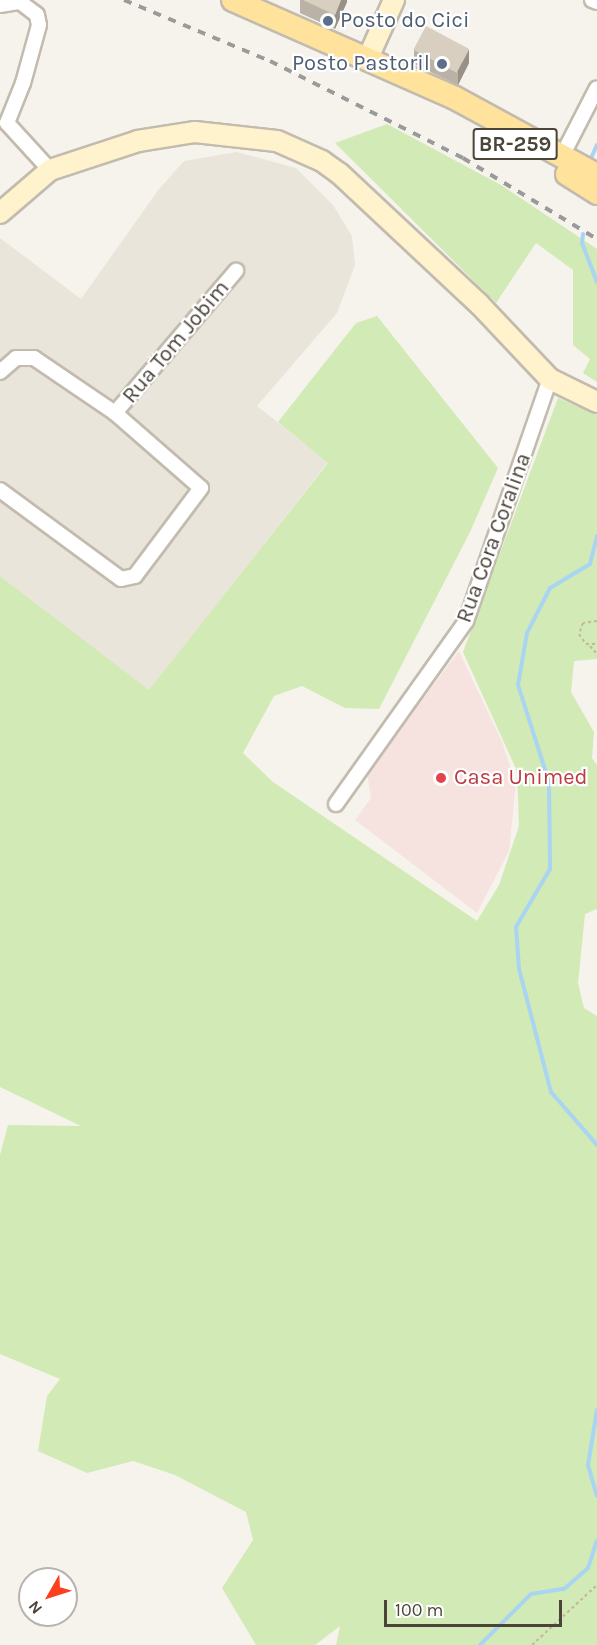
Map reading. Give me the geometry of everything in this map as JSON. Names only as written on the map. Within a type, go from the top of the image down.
[{"type":"main road","name":"BR-259","points":[[233,0],[368,58],[437,91],[597,175]]},
{"type":"main road","name":"BR-259","points":[[437,91],[452,106],[597,193]]},
{"type":"street","points":[[368,58],[394,0]]},
{"type":"street","points":[[592,0],[597,2]]},
{"type":"street","points":[[0,5],[21,2],[30,7],[39,25],[4,124],[50,170]]},
{"type":"street","points":[[562,156],[597,88]]},
{"type":"street","points":[[0,213],[50,170],[138,141],[195,132],[277,141],[300,149],[340,174],[478,304],[549,379],[597,402]]},
{"type":"street","name":"Rua Tom Jobim","points":[[115,413],[236,271]]},
{"type":"street","points":[[0,372],[16,358],[34,358],[115,413],[201,488],[135,576],[121,579],[113,576],[0,490]]},
{"type":"street","name":"Rua Cora Coralina","points":[[336,804],[466,621],[549,379]]},
{"type":"path","points":[[597,621],[587,620],[579,630],[580,638],[597,654]]},
{"type":"path","points":[[590,646],[597,644]]},
{"type":"path","points":[[532,1645],[597,1585]]},
{"type":"shaded area","points":[[237,152],[296,168],[333,205],[352,236],[355,265],[337,313],[257,406],[328,462],[149,691],[0,576],[0,238],[81,299],[159,189],[184,161]]},
{"type":"shaded area","name":"Casa Unimed","points":[[459,651],[502,742],[516,783],[509,851],[477,913],[355,820],[371,798],[367,773]]},
{"type":"green space","points":[[387,124],[501,185],[597,249],[597,382],[583,373],[590,359],[573,345],[573,270],[536,243],[496,303],[335,143]]},
{"type":"green space","points":[[377,316],[498,468],[470,532],[379,709],[345,708],[302,686],[274,696],[243,753],[273,782],[477,921],[499,885],[519,826],[517,771],[463,652],[558,398],[597,415],[597,659],[574,661],[571,692],[594,732],[592,758],[597,765],[597,909],[585,914],[578,983],[584,1008],[597,1016],[597,1645],[336,1645],[340,1626],[315,1645],[256,1645],[222,1588],[253,1540],[246,1512],[175,1475],[133,1461],[87,1473],[38,1451],[47,1396],[60,1379],[0,1354],[0,1155],[8,1125],[81,1126],[0,1087],[0,576],[149,690],[328,463],[278,422],[356,323]]},
{"type":"building","points":[[303,0],[341,0],[335,15]]},
{"type":"building","points":[[426,26],[469,49],[457,73],[413,50]]},
{"type":"waterway","points":[[592,156],[597,145]]},
{"type":"waterway","points":[[583,234],[582,243],[597,282]]},
{"type":"waterway","points":[[597,536],[590,564],[550,588],[527,633],[518,685],[549,782],[550,869],[516,927],[519,969],[551,1092],[597,1145]]},
{"type":"waterway","points":[[597,1410],[588,1465],[597,1496]]},
{"type":"waterway","points":[[480,1645],[531,1594],[564,1589],[588,1568],[597,1541]]},
{"type":"railway","points":[[124,0],[270,61],[463,158],[597,239]]},
{"type":"place","name":"Posto do Cici","points":[[328,21]]},
{"type":"place","name":"Posto Pastoril","points":[[442,64]]},
{"type":"place","name":"Casa Unimed","points":[[441,778]]}]
